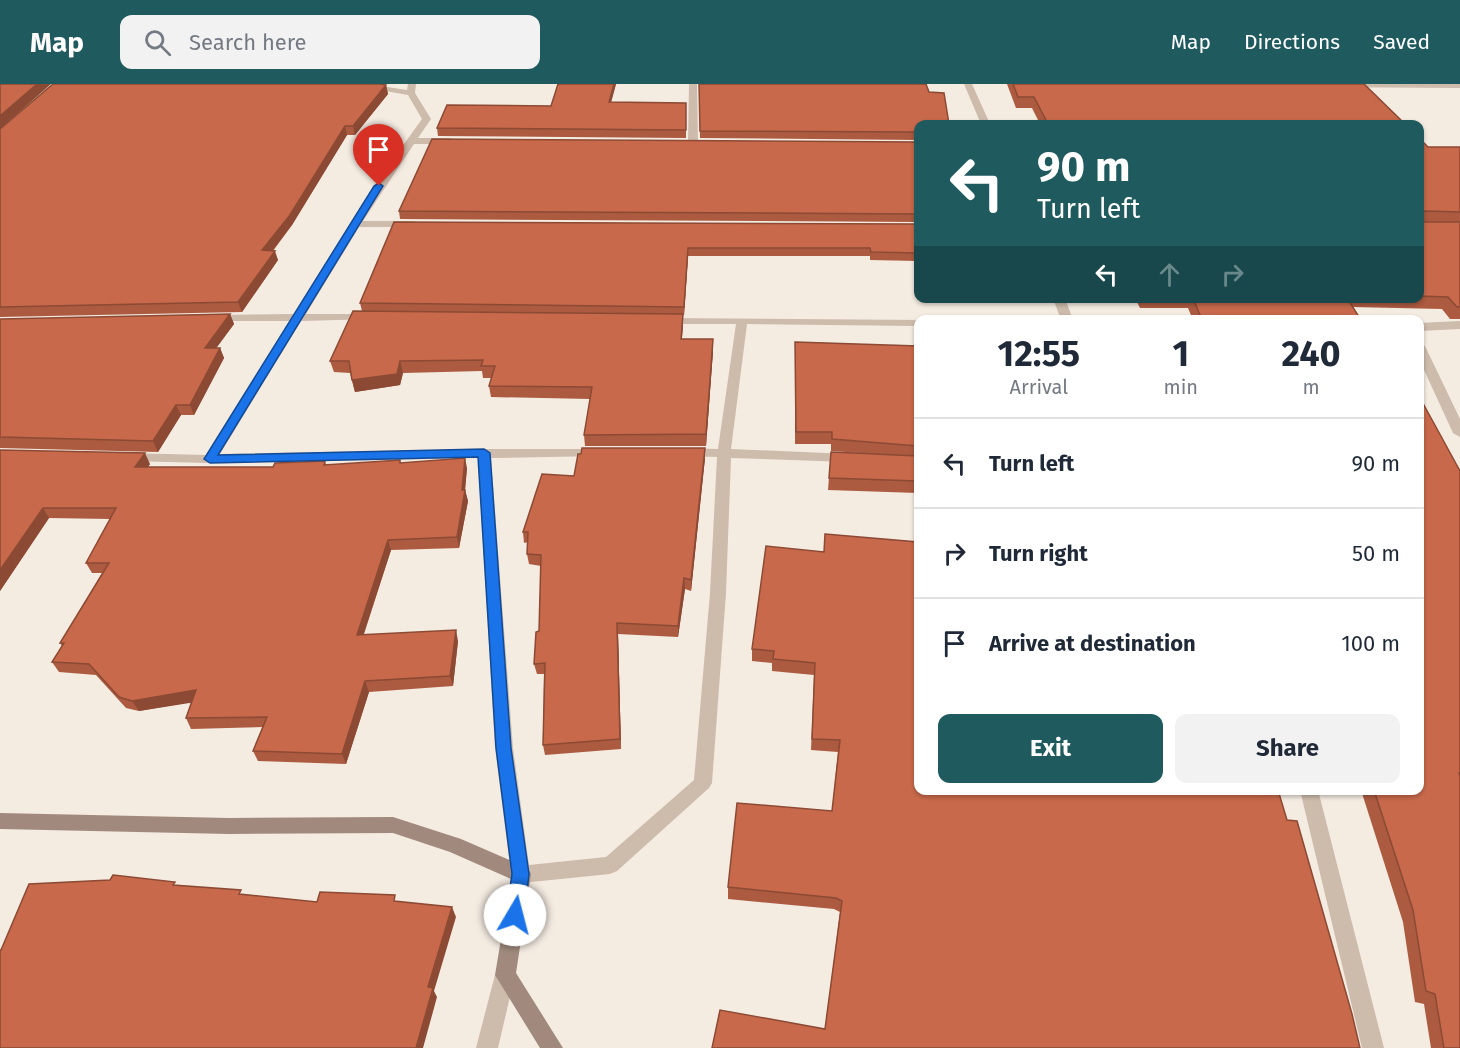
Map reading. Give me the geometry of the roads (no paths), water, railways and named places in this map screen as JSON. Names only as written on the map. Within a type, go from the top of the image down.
[{"type":"street","points":[[210,459],[356,224],[427,119],[411,88],[351,84]]},
{"type":"street","points":[[693,84],[693,144]]},
{"type":"street","points":[[982,84],[966,84],[984,120]]},
{"type":"street","points":[[1306,84],[1460,85]]},
{"type":"street","points":[[410,141],[458,141]]},
{"type":"street","points":[[681,144],[705,144]]},
{"type":"street","points":[[356,224],[428,224]]},
{"type":"street","points":[[203,318],[383,317]]},
{"type":"street","points":[[646,320],[914,322]]},
{"type":"street","points":[[0,821],[229,826],[393,825],[454,845],[521,874],[610,865],[703,783],[724,452],[742,321]]},
{"type":"street","points":[[1424,327],[1460,326]]},
{"type":"street","points":[[1424,357],[1460,433]]},
{"type":"street","points":[[117,457],[210,459],[610,452]]},
{"type":"street","points":[[667,452],[724,452],[861,459]]},
{"type":"street","points":[[484,453],[504,748],[521,874],[506,975],[487,1048]]},
{"type":"street","points":[[1310,795],[1373,1048]]},
{"type":"street","points":[[506,975],[552,1048]]}]
